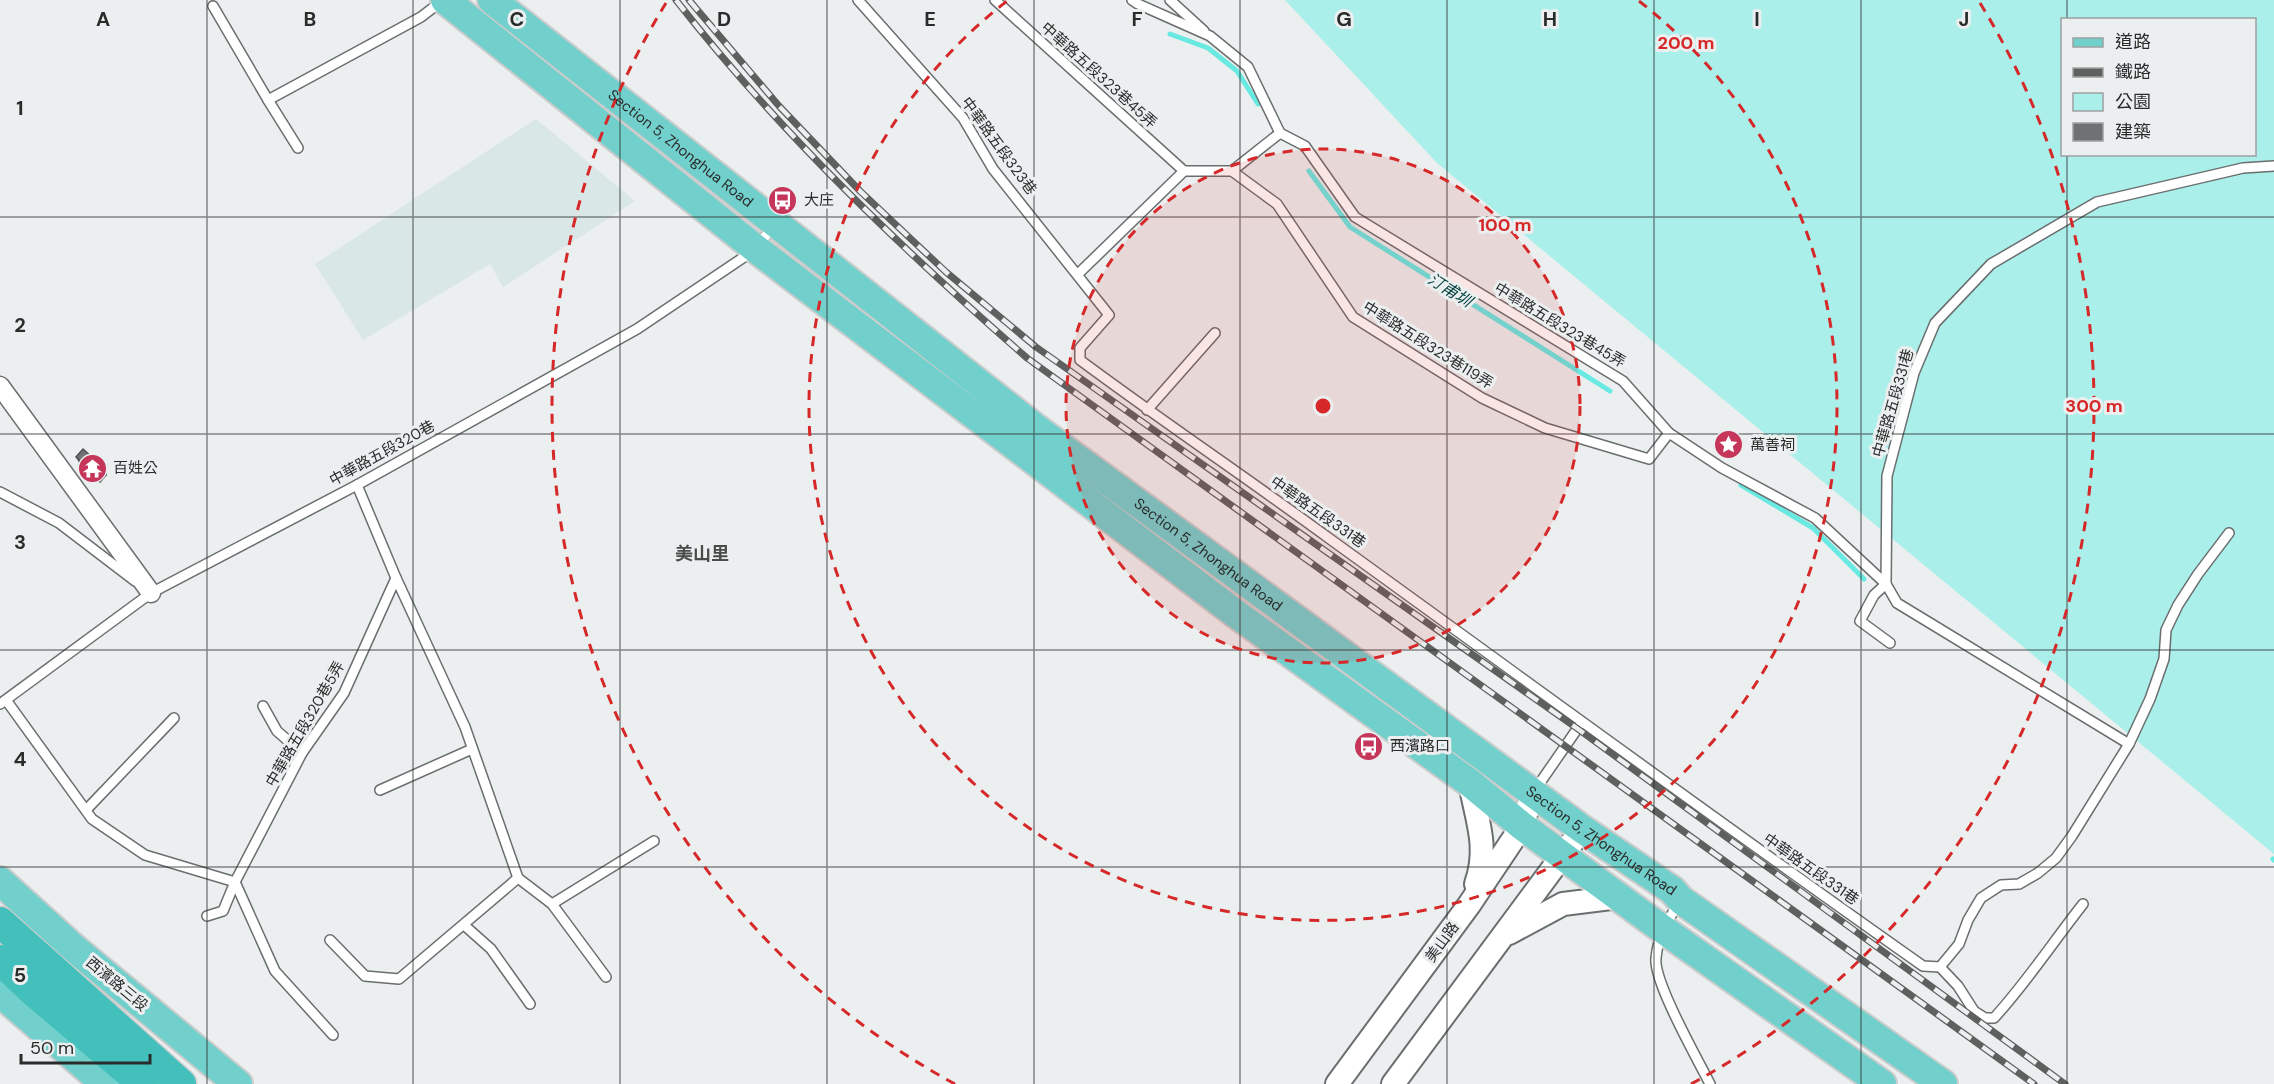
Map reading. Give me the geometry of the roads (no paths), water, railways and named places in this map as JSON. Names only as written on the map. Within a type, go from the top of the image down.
[{"type":"highway","points":[[0,922],[181,1084]]},
{"type":"highway","points":[[0,960],[142,1084]]},
{"type":"highway","points":[[79,994],[201,1084]]},
{"type":"main road","name":"Section 5, Zhonghua Road","points":[[445,0],[756,249],[1236,614],[1470,783],[1562,856],[1882,1084]]},
{"type":"main road","name":"Section 5, Zhonghua Road","points":[[492,0],[1037,429],[1582,829],[1672,890],[1681,900],[1943,1084]]},
{"type":"main road","name":"西濱路三段","points":[[0,880],[75,950],[238,1084]]},
{"type":"main road","points":[[0,993],[105,1084]]},
{"type":"street","points":[[0,386],[151,593]]},
{"type":"street","points":[[1236,614],[1252,588]]},
{"type":"street","points":[[1468,905],[1482,866],[1483,844],[1470,783]]},
{"type":"street","name":"美山路","points":[[1337,1084],[1468,905],[1522,826],[1533,792]]},
{"type":"street","points":[[1393,1084],[1582,829]]},
{"type":"street","points":[[1503,936],[1563,904],[1619,897]]},
{"type":"lane","points":[[268,100],[421,17],[445,0]]},
{"type":"lane","name":"中華路五段323巷","points":[[858,0],[963,118],[993,169],[1109,315]]},
{"type":"lane","name":"中華路五段323巷45弄","points":[[995,0],[1184,171]]},
{"type":"lane","points":[[1132,0],[1210,36]]},
{"type":"lane","points":[[1077,273],[1184,171],[1232,171],[1280,132],[1248,67],[1170,0]]},
{"type":"lane","points":[[213,6],[298,148]]},
{"type":"lane","name":"中華路五段323巷45弄","points":[[1280,132],[1305,146],[1355,217],[1623,381],[1669,433],[1722,468],[1815,518],[1886,584]]},
{"type":"lane","name":"中華路五段331巷","points":[[1886,584],[1887,476],[1914,373],[1935,323],[1991,264],[2097,202],[2243,168],[2274,166]]},
{"type":"lane","name":"中華路五段323巷119弄","points":[[1232,171],[1277,204],[1353,317],[1482,398],[1545,428],[1649,459],[1669,433]]},
{"type":"lane","name":"中華路五段320巷","points":[[3,702],[151,593],[357,485],[637,329],[756,249],[774,224]]},
{"type":"lane","name":"中華路五段331巷","points":[[1109,315],[1080,348],[1080,360],[1328,537],[1735,834],[1923,966],[1940,967]]},
{"type":"lane","points":[[1147,410],[1215,333]]},
{"type":"lane","points":[[357,485],[396,578],[465,727],[518,878],[552,904],[606,977]]},
{"type":"lane","points":[[0,492],[59,523],[151,593]]},
{"type":"lane","points":[[2083,904],[2046,951],[2022,988],[1994,1018],[1984,1018],[1974,1011],[1958,987],[1940,967],[1959,944],[1968,920],[1981,898],[2001,885],[2019,884],[2038,873],[2056,858],[2072,836],[2129,744],[2150,699],[2164,659],[2166,630],[2198,574],[2229,533]]},
{"type":"lane","name":"中華路五段320巷5弄","points":[[207,916],[223,911],[235,882],[302,753],[344,693],[396,578]]},
{"type":"lane","points":[[1890,643],[1860,621],[1874,595],[1886,584],[1897,603],[2129,744]]},
{"type":"lane","points":[[3,702],[92,819],[145,855],[235,882],[275,970],[333,1035]]},
{"type":"lane","points":[[262,706],[277,731],[302,753]]},
{"type":"lane","points":[[86,810],[174,718]]},
{"type":"lane","points":[[1533,792],[1582,722]]},
{"type":"lane","points":[[380,790],[472,749]]},
{"type":"lane","points":[[552,904],[654,841]]},
{"type":"lane","points":[[330,940],[364,976],[399,979],[518,878]]},
{"type":"lane","points":[[1681,900],[1662,928],[1655,960],[1668,1001],[1710,1084]]},
{"type":"lane","points":[[464,925],[491,949],[530,1004]]},
{"type":"waterway","name":"汀甫圳","points":[[1170,34],[1208,48],[1237,71],[1258,104]]},
{"type":"waterway","name":"汀甫圳","points":[[1309,171],[1350,227],[1610,391]]},
{"type":"waterway","name":"汀甫圳","points":[[1741,485],[1813,528],[1864,579]]},
{"type":"railway","points":[[676,0],[715,49],[843,187],[933,274],[1027,358],[2034,1084]]},
{"type":"railway","points":[[689,0],[779,106],[860,191],[946,272],[1036,347],[1578,729],[2065,1084]]},
{"type":"place","name":"大庄","points":[[783,200]]},
{"type":"place","name":"萬善祠","points":[[1729,445]]},
{"type":"place","name":"百姓公","points":[[92,468]]},
{"type":"place","name":"西濱路口","points":[[1369,746]]},
{"type":"district","name":"美山里","points":[[702,554]]}]
